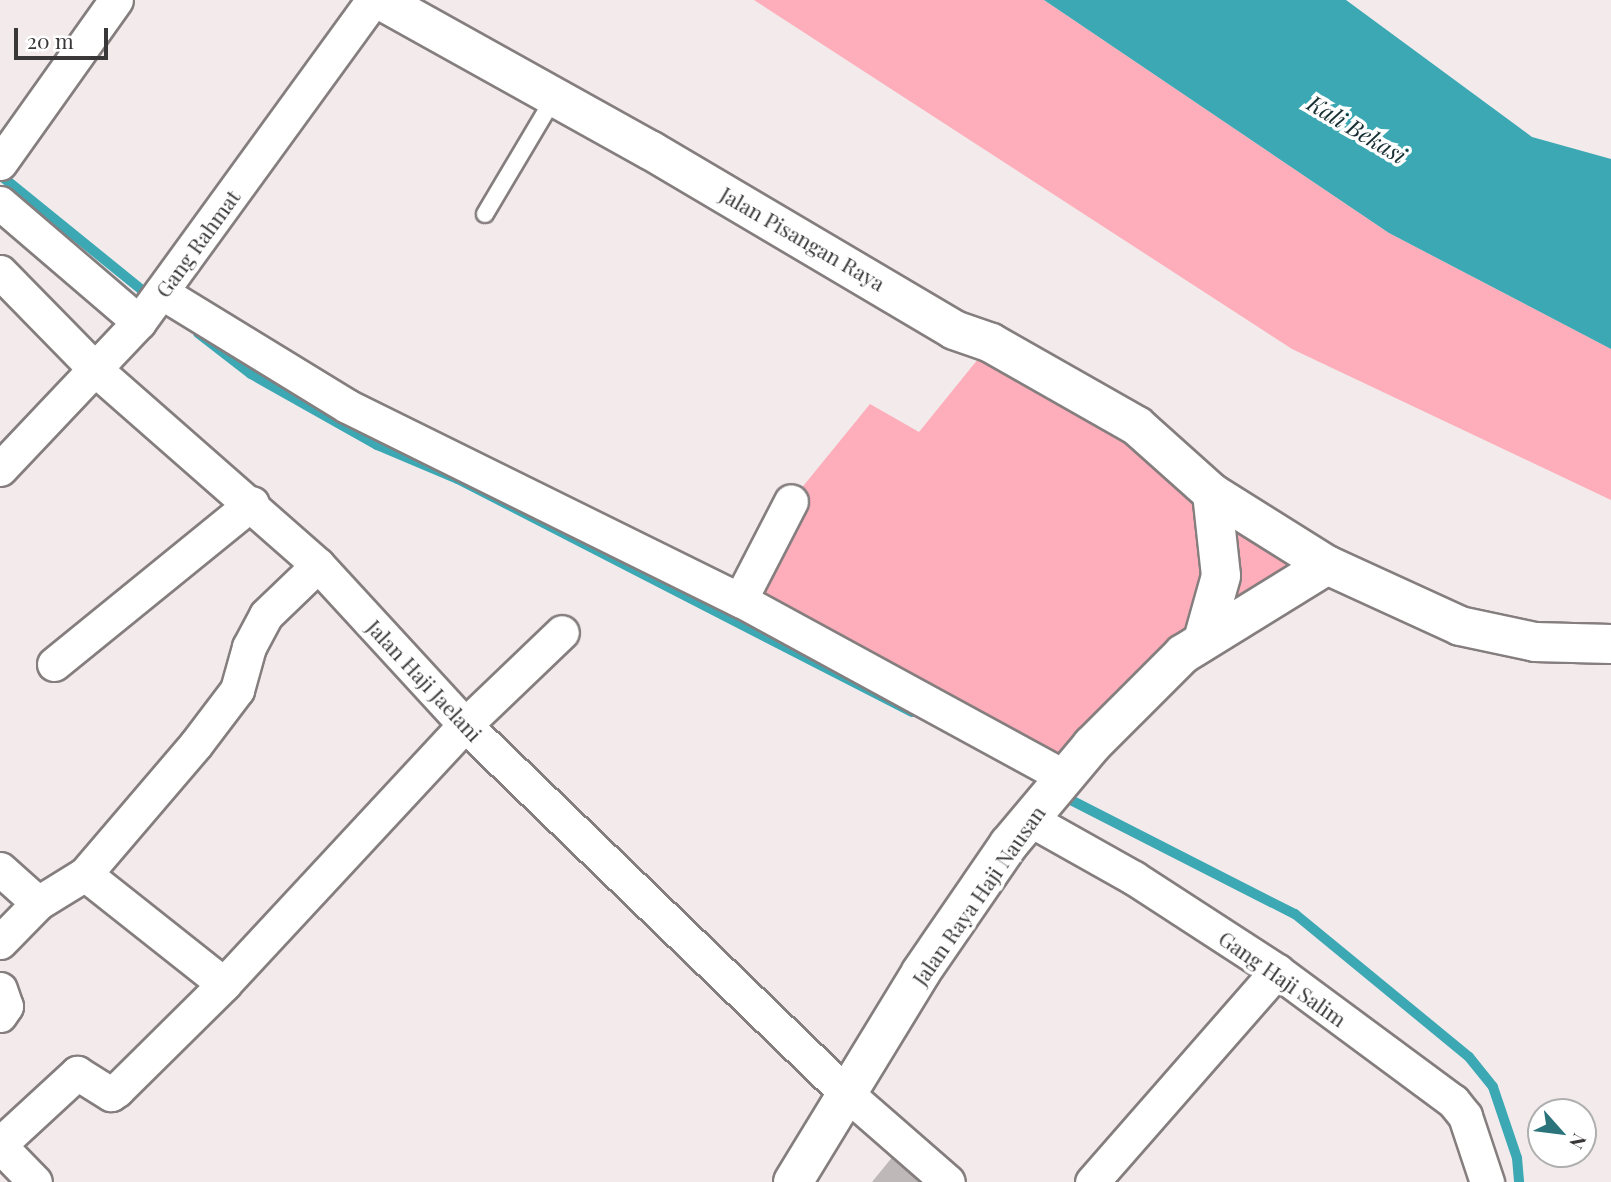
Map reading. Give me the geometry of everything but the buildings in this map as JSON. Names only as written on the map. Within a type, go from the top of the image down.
[{"type":"street","points":[[6,156],[116,0]]},
{"type":"street","name":"Gang Rahmat","points":[[0,469],[139,322],[373,0]]},
{"type":"street","name":"Jalan Pisangan Raya","points":[[380,0],[954,330],[991,342],[1137,426],[1214,505],[1327,565],[1460,626],[1535,642],[1611,644]]},
{"type":"street","points":[[0,203],[139,322]]},
{"type":"street","name":"Jalan Haji Jaelani","points":[[0,272],[96,370],[252,503],[318,565],[465,725],[846,1093],[948,1182]]},
{"type":"street","points":[[161,292],[347,406],[740,600],[1064,777]]},
{"type":"street","points":[[740,600],[791,500]]},
{"type":"street","points":[[54,664],[252,503]]},
{"type":"street","name":"Jalan Raya Haji Nausan","points":[[1203,640],[1221,576],[1214,505]]},
{"type":"street","points":[[0,942],[38,903],[85,874],[237,690],[249,647],[266,615],[318,565]]},
{"type":"street","name":"Jalan Raya Haji Nausan","points":[[793,1182],[921,972],[1029,819],[1064,777],[1203,640],[1327,565]]},
{"type":"street","points":[[35,1182],[0,1145],[77,1073],[111,1094],[224,984],[465,725],[562,632]]},
{"type":"street","name":"Gang Haji Salim","points":[[1029,819],[1134,878],[1277,971],[1460,1107],[1487,1182]]},
{"type":"street","points":[[0,869],[38,903]]},
{"type":"street","points":[[85,874],[224,984]]},
{"type":"street","points":[[1092,1182],[1277,971]]},
{"type":"street","points":[[0,989],[6,1006],[0,1015]]},
{"type":"lane","points":[[485,214],[554,98]]},
{"type":"shaded area","points":[[754,0],[1044,0],[1389,233],[1611,349],[1611,500],[1292,349]]},
{"type":"shaded area","points":[[991,343],[1305,549],[1301,580],[1064,777],[740,600],[791,501],[870,404],[919,432]]},
{"type":"water","name":"Kali Bekasi","points":[[1044,0],[1346,0],[1532,137],[1611,159],[1611,349],[1389,233]]},
{"type":"waterway","points":[[0,175],[152,298]]},
{"type":"waterway","points":[[198,333],[251,374],[377,445],[458,479],[912,712]]},
{"type":"waterway","points":[[1059,794],[1295,914],[1469,1057],[1493,1087],[1517,1158],[1519,1182]]}]
